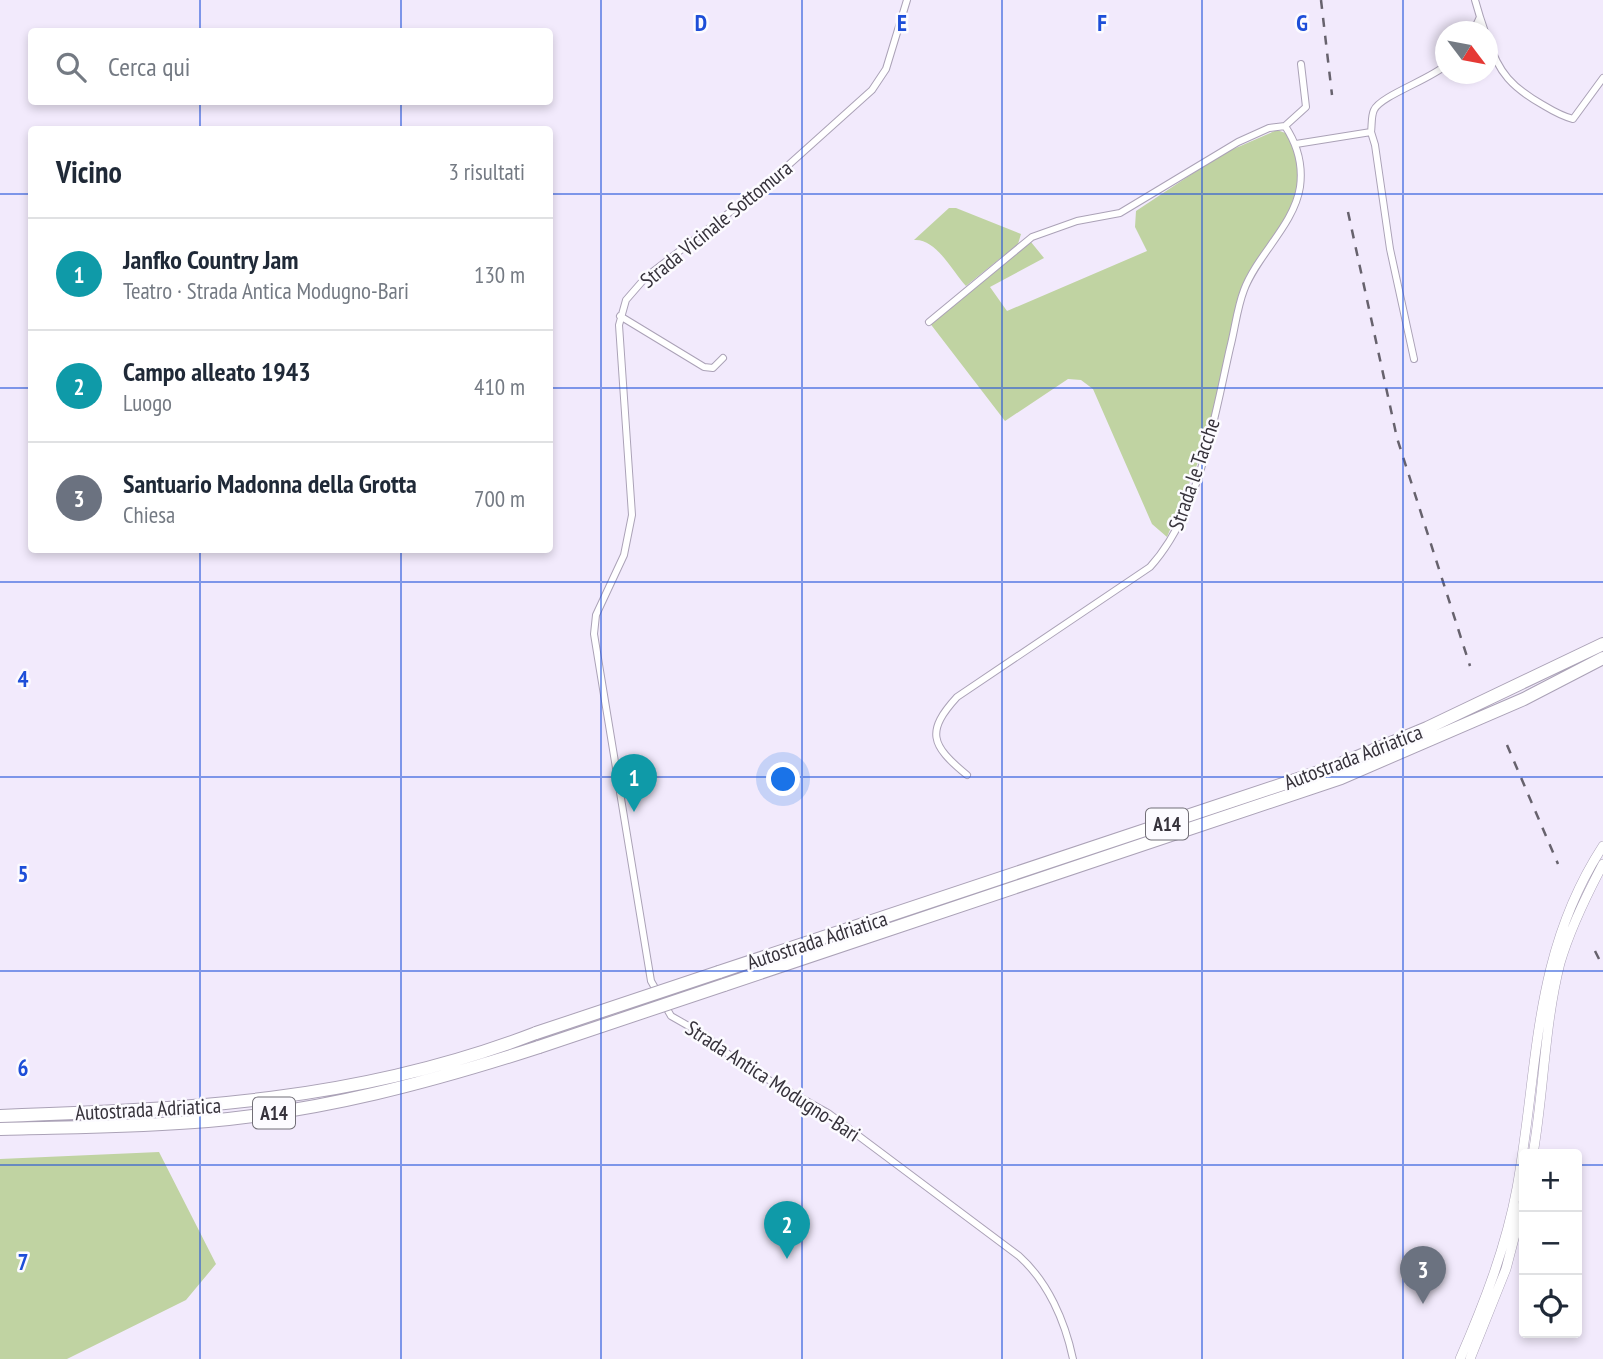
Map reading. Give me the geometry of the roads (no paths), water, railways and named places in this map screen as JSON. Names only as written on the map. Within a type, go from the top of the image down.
[{"type":"highway","name":"Autostrada Adriatica","points":[[0,1116],[210,1107],[294,1096],[391,1078],[536,1033],[1328,769],[1439,723],[1603,644]]},
{"type":"highway","name":"Autostrada Adriatica","points":[[0,1129],[206,1121],[389,1092],[539,1047],[1341,778],[1524,699],[1603,658]]},
{"type":"main road","points":[[1460,1359],[1494,1273],[1514,1204],[1524,1147],[1539,1014],[1549,969],[1571,908],[1603,846]]},
{"type":"main road","points":[[1534,1149],[1549,1020],[1561,962],[1577,917],[1603,864]]},
{"type":"main road","points":[[1469,1359],[1506,1269],[1521,1212]]},
{"type":"street","name":"Strada Vicinale Sottomura","points":[[620,316],[626,300],[646,277],[774,178],[872,90],[886,69],[907,0]]},
{"type":"street","points":[[1475,0],[1481,21]]},
{"type":"street","points":[[1478,21],[1480,17]]},
{"type":"street","points":[[1498,62],[1505,78],[1520,92],[1563,117],[1573,118],[1603,78]]},
{"type":"street","points":[[929,322],[1032,237],[1077,221],[1120,213],[1238,142],[1269,128],[1285,126],[1306,107],[1301,64]]},
{"type":"street","points":[[1414,359],[1390,249],[1371,132],[1374,110],[1380,103],[1435,72]]},
{"type":"street","points":[[1285,126],[1296,144],[1371,132]]},
{"type":"street","name":"Strada le Tacche","points":[[967,775],[949,761],[938,742],[934,728],[939,717],[957,697],[1150,567],[1169,545],[1182,517],[1211,431],[1244,290],[1279,232],[1300,186],[1296,144]]},
{"type":"street","points":[[620,316],[704,367],[713,368],[723,359]]},
{"type":"street","name":"Strada Antica Modugno-Bari","points":[[620,316],[632,515],[624,555],[594,623],[651,981],[660,1001],[671,1016],[706,1036],[742,1065],[828,1113],[1025,1262],[1043,1283],[1052,1301],[1073,1359]]},
{"type":"railway","points":[[1321,0],[1332,95]]},
{"type":"railway","points":[[1348,212],[1397,438],[1470,666]]},
{"type":"railway","points":[[1507,745],[1558,864]]},
{"type":"railway","points":[[1595,951],[1603,967]]},
{"type":"place","name":"Janfko Country Jam","points":[[634,812]]},
{"type":"place","name":"Campo alleato 1943","points":[[787,1259]]},
{"type":"place","name":"Santuario Madonna della Grotta","points":[[1423,1304]]}]
